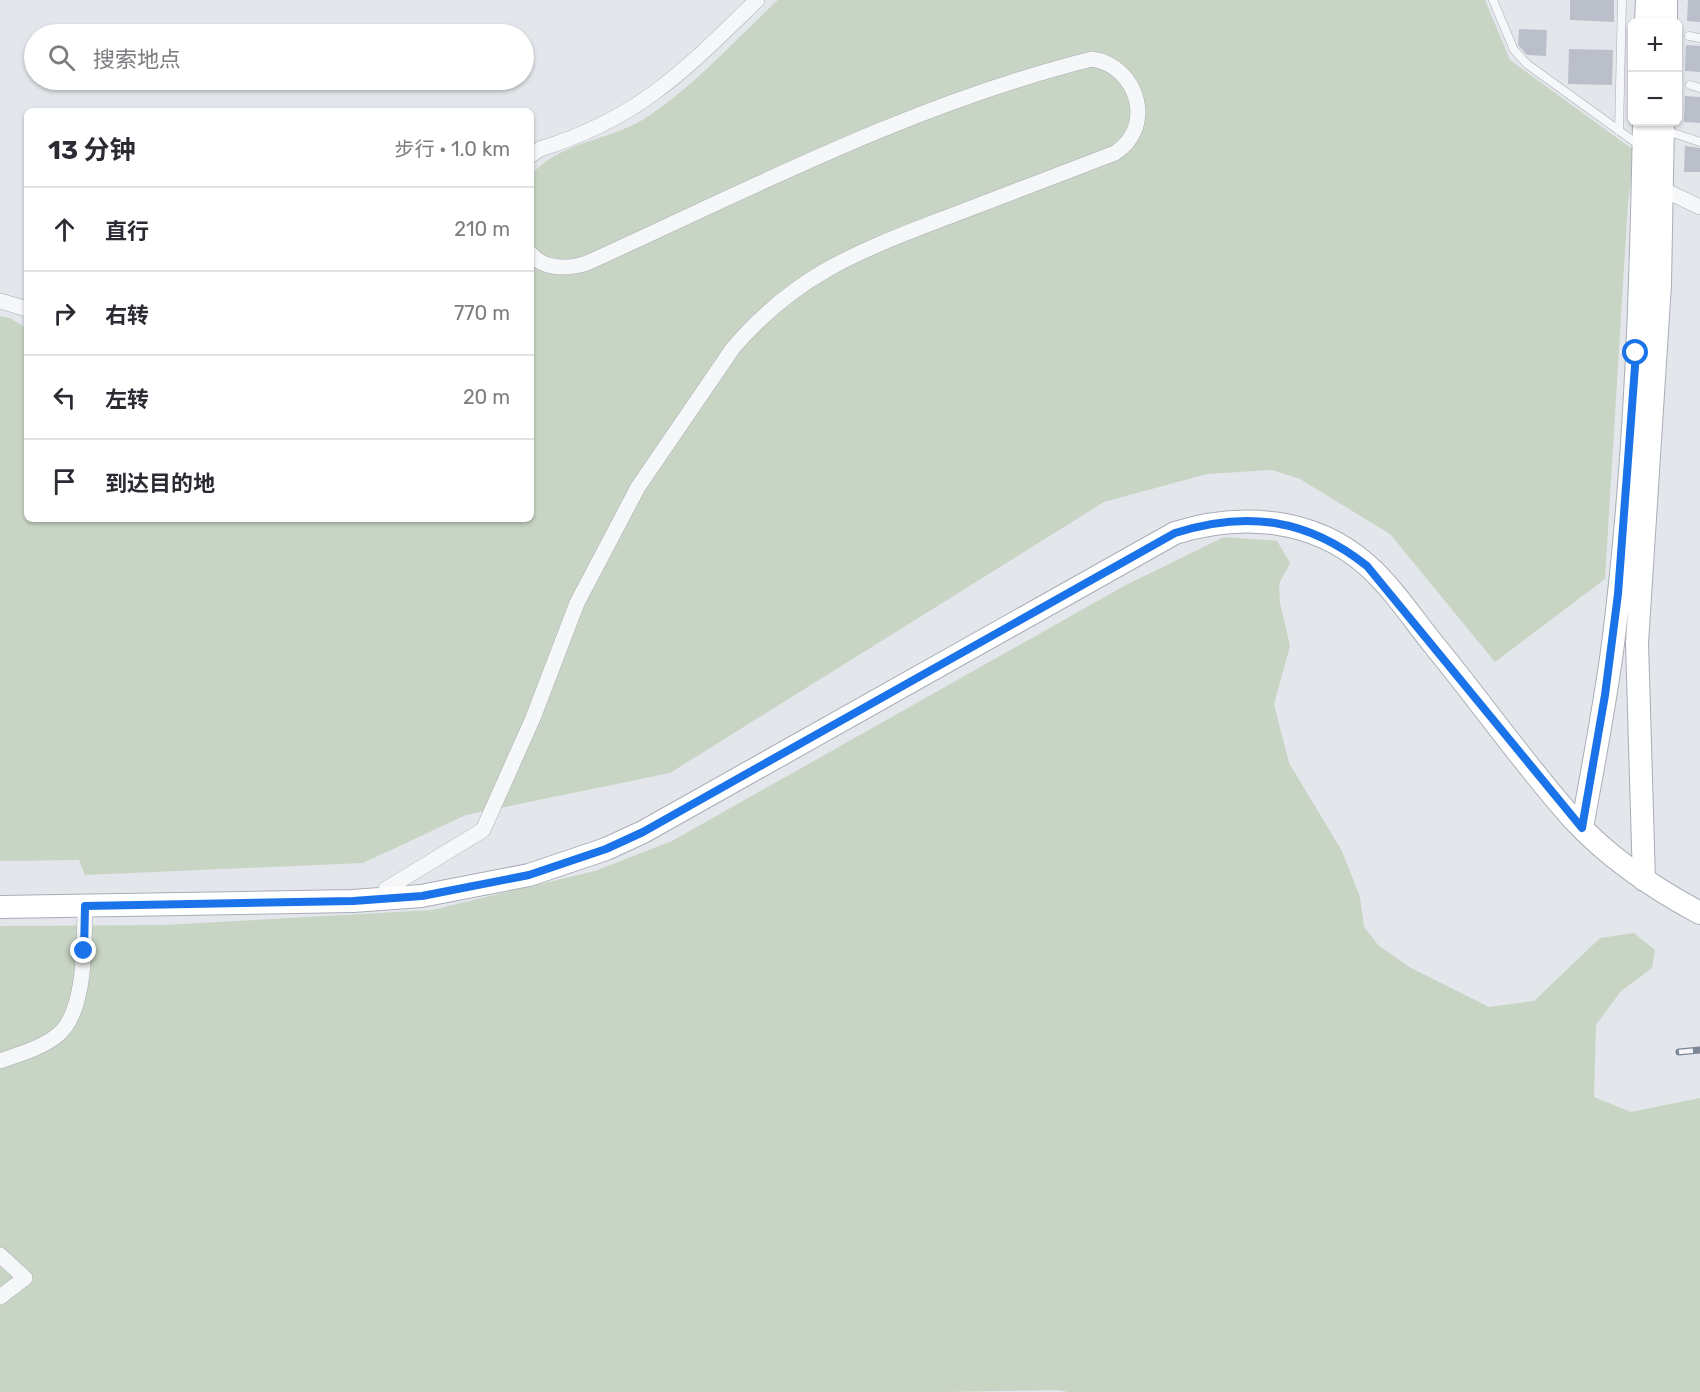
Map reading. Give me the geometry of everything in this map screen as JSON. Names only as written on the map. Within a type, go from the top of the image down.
[{"type":"main road","points":[[1647,0],[1647,18]]},
{"type":"main road","points":[[1666,0],[1666,18]]},
{"type":"main road","points":[[1583,821],[1605,695],[1624,536],[1641,284],[1644,149],[1656,126]]},
{"type":"main road","points":[[1643,873],[1637,643],[1660,284],[1662,189],[1657,126]]},
{"type":"main road","points":[[0,896],[386,888],[453,880],[526,864],[592,842],[638,822],[1171,523],[1206,513],[1241,509],[1282,512],[1312,520],[1340,533],[1375,557],[1583,821]]},
{"type":"main road","points":[[0,907],[387,900],[489,885],[568,863],[643,832],[1175,533],[1208,524],[1241,520],[1280,523],[1317,534],[1367,566],[1583,821],[1643,873],[1700,913]]},
{"type":"main road","points":[[1643,873],[1700,901]]},
{"type":"street","points":[[534,153],[607,123],[648,99],[684,71],[757,0]]},
{"type":"street","points":[[386,888],[483,830],[533,718],[577,603],[638,487],[733,348],[749,330],[802,283],[849,256],[1124,148],[1134,133],[1137,97],[1124,74],[1101,60],[1092,59],[1031,74],[851,142],[587,263],[569,267],[552,266],[534,258]]},
{"type":"street","points":[[1662,189],[1700,207]]},
{"type":"street","points":[[0,301],[24,308]]},
{"type":"street","points":[[0,1061],[33,1049],[58,1036],[75,1008],[83,974],[85,906]]},
{"type":"street","points":[[0,1255],[24,1278],[0,1297]]},
{"type":"lane","points":[[1493,0],[1514,50],[1527,64],[1644,149]]},
{"type":"lane","points":[[1619,131],[1622,0]]},
{"type":"lane","points":[[1689,36],[1700,38]]},
{"type":"lane","points":[[1690,85],[1700,88]]},
{"type":"lane","points":[[1662,126],[1700,142]]},
{"type":"green space","points":[[778,0],[1485,0],[1510,60],[1635,151],[1628,202],[1605,579],[1495,662],[1390,534],[1300,479],[1272,470],[1207,474],[1104,502],[670,773],[466,815],[363,863],[85,875],[79,860],[0,861],[0,316],[10,318],[24,327],[24,522],[534,522],[534,172],[556,155],[570,148],[644,119],[697,78]]},
{"type":"green space","points":[[1224,537],[1277,541],[1290,563],[1279,584],[1280,603],[1290,646],[1274,704],[1289,763],[1342,851],[1360,897],[1364,927],[1379,946],[1411,968],[1489,1007],[1534,1001],[1600,938],[1634,933],[1655,950],[1652,968],[1621,991],[1596,1025],[1594,1097],[1631,1112],[1700,1098],[1700,1392],[1068,1392],[1058,1390],[0,1392],[0,926],[165,925],[432,910],[595,871],[672,841],[1124,586]]},
{"type":"building","points":[[1570,0],[1614,0],[1614,22],[1570,20]]},
{"type":"building","points":[[1688,0],[1700,0],[1700,22],[1687,21]]},
{"type":"building","points":[[1519,29],[1547,30],[1546,56],[1527,55],[1518,45]]},
{"type":"building","points":[[1686,45],[1700,46],[1700,72],[1685,71]]},
{"type":"building","points":[[1569,49],[1613,50],[1612,85],[1568,84]]},
{"type":"building","points":[[1685,96],[1700,97],[1700,123],[1684,122]]},
{"type":"building","points":[[1685,146],[1700,148],[1700,172],[1684,172]]},
{"type":"railway","points":[[1679,1052],[1700,1050]]},
{"type":"route","points":[[84,951],[85,906],[387,900],[489,885],[568,863],[606,849],[643,832],[1175,533],[1208,524],[1241,520],[1280,523],[1317,534],[1352,553],[1367,566],[1381,580],[1582,828],[1605,695],[1618,594],[1636,353]]}]
